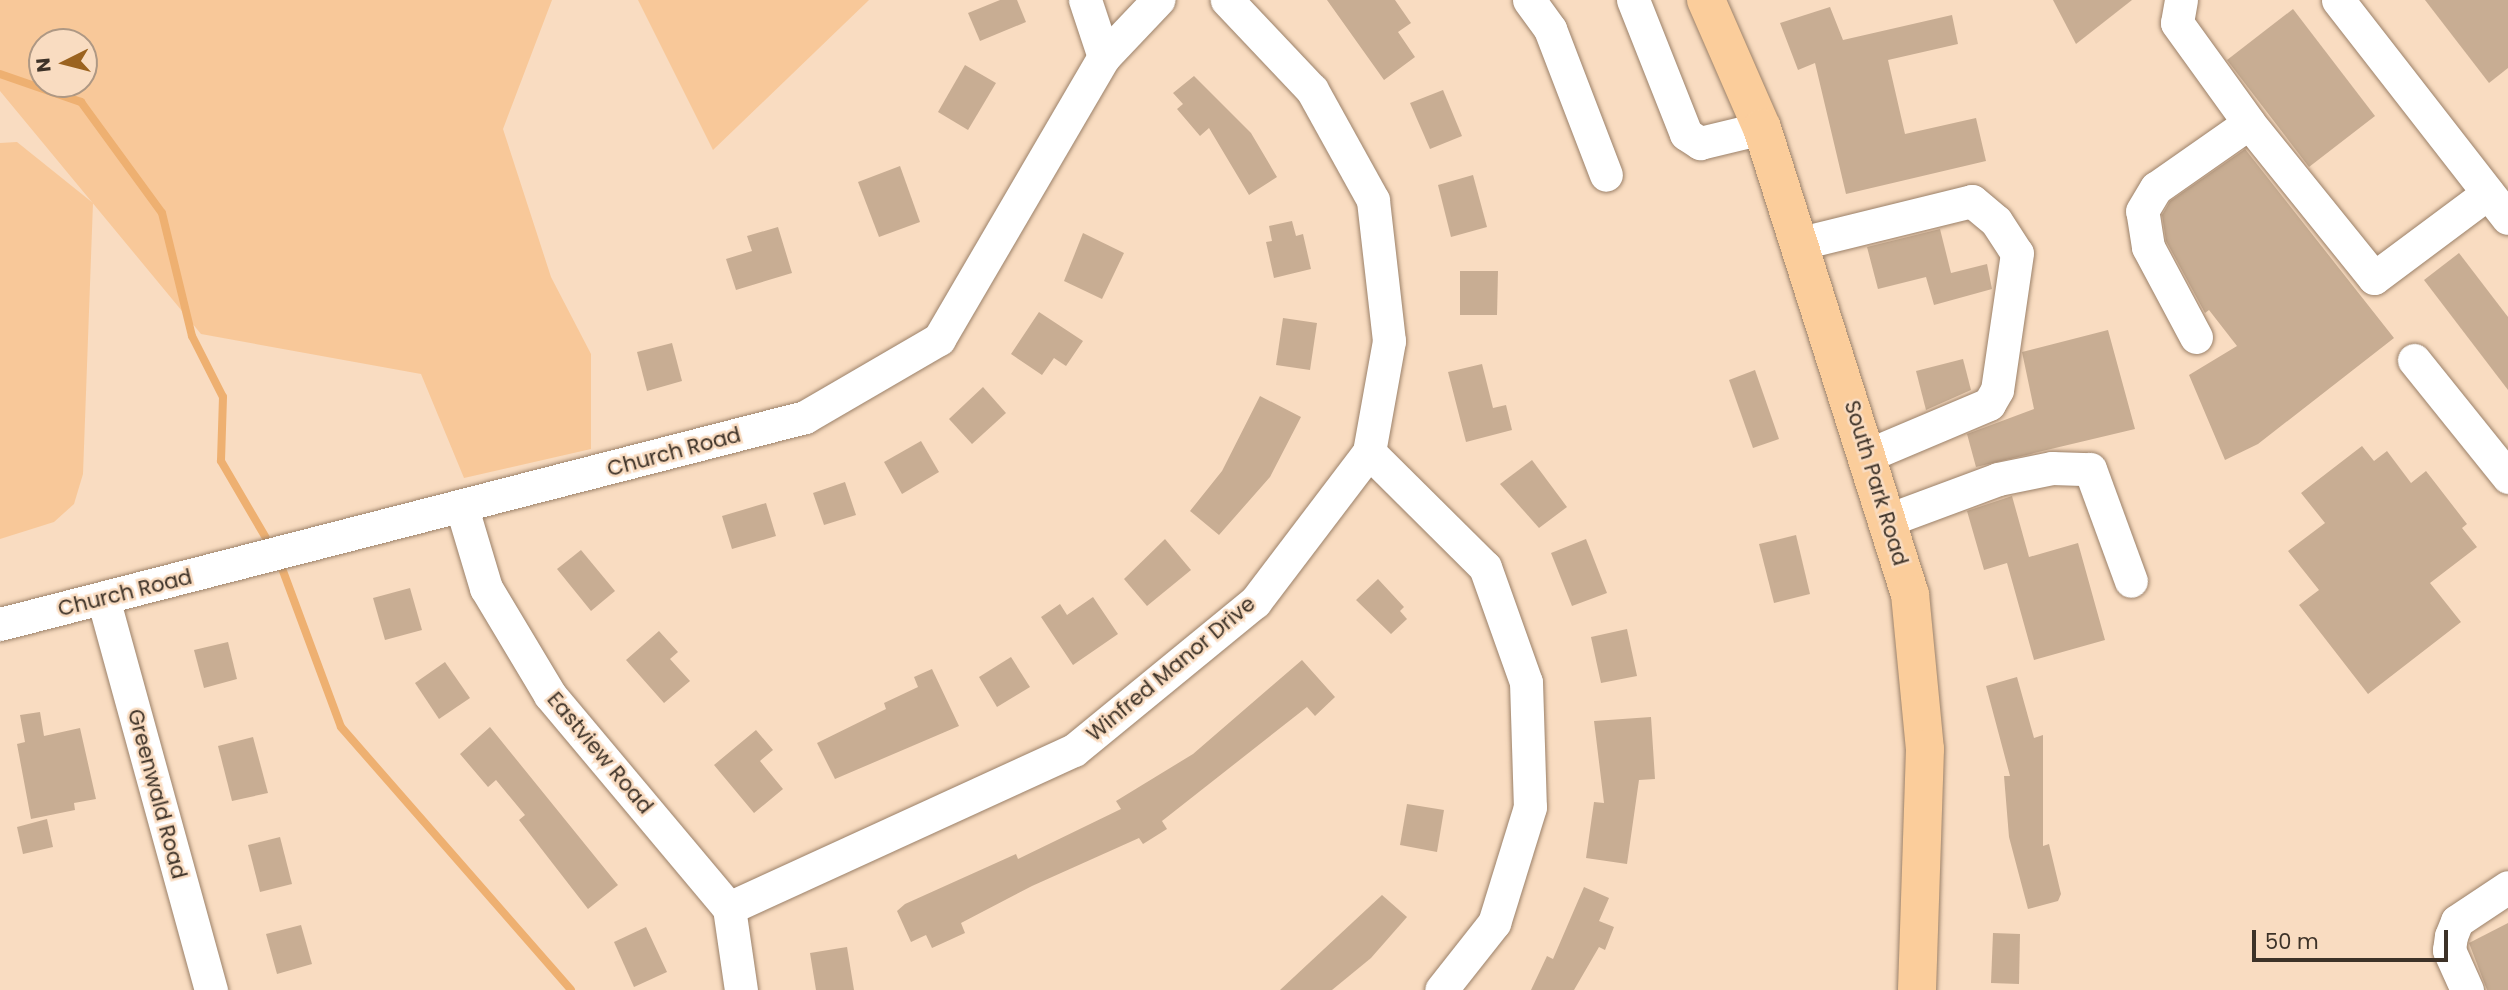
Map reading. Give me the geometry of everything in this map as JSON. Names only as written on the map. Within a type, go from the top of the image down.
[{"type":"main road","name":"South Park Road","points":[[1706,0],[1762,128],[1801,243],[1910,594],[1925,749],[1917,990]]},
{"type":"street","points":[[1085,0],[1104,57]]},
{"type":"street","name":"Church Road","points":[[0,624],[462,508],[804,417],[939,339],[1104,57],[1158,0]]},
{"type":"street","name":"Winfred Manor Drive","points":[[729,908],[1074,750],[1255,602],[1369,452],[1389,341],[1373,200],[1312,90],[1227,0]]},
{"type":"street","points":[[1529,0],[1550,29],[1606,176]]},
{"type":"street","points":[[1633,0],[1686,134],[1700,143],[1762,128]]},
{"type":"street","points":[[2181,0],[2177,23],[2249,123],[2374,278],[2498,206],[2338,0]]},
{"type":"street","points":[[2196,337],[2148,247],[2142,211],[2156,188],[2249,123]]},
{"type":"street","points":[[1801,243],[1972,201],[1996,221],[2017,253],[1997,390],[1989,404],[1868,455]]},
{"type":"street","points":[[2414,360],[2508,477]]},
{"type":"street","points":[[1369,452],[1485,567],[1526,682],[1530,807],[1494,923],[1441,990]]},
{"type":"street","points":[[1888,520],[1998,479],[2052,468],[2090,469],[2131,581]]},
{"type":"street","name":"Eastview Road","points":[[462,508],[486,588],[550,695],[729,908]]},
{"type":"street","name":"Greenwald Road","points":[[103,598],[211,990]]},
{"type":"street","points":[[2467,990],[2449,950],[2451,936],[2457,921],[2508,887]]},
{"type":"street","points":[[729,908],[741,990]]},
{"type":"shaded area","points":[[0,0],[552,0],[503,129],[551,277],[591,354],[591,449],[464,478],[421,374],[201,334],[0,91]]},
{"type":"shaded area","points":[[638,0],[869,0],[713,150]]},
{"type":"shaded area","points":[[17,142],[93,203],[83,474],[74,504],[54,522],[0,539],[0,143]]},
{"type":"building","points":[[1000,0],[1017,0],[1026,22],[980,41],[968,13]]},
{"type":"building","points":[[1327,0],[1395,0],[1411,23],[1398,32],[1415,57],[1384,80]]},
{"type":"building","points":[[2053,0],[2132,0],[2076,44]]},
{"type":"building","points":[[2425,0],[2508,0],[2508,68],[2489,83]]},
{"type":"building","points":[[1830,7],[1843,40],[1952,15],[1958,44],[1888,60],[1905,134],[1976,118],[1986,161],[1846,194],[1815,63],[1798,70],[1780,23]]},
{"type":"building","points":[[2293,9],[2375,116],[2309,167],[2227,60]]},
{"type":"building","points":[[965,65],[996,83],[968,130],[938,112]]},
{"type":"building","points":[[1194,76],[1251,133],[1277,177],[1249,195],[1209,128],[1200,136],[1177,109],[1183,104],[1173,93]]},
{"type":"building","points":[[1443,90],[1462,136],[1430,149],[1410,103]]},
{"type":"building","points":[[2245,149],[2394,338],[2258,444],[2225,460],[2189,375],[2237,346],[2209,310],[2205,313],[2166,241],[2162,215],[2170,201]]},
{"type":"building","points":[[900,166],[920,222],[879,237],[858,182]]},
{"type":"building","points":[[1473,175],[1487,227],[1451,237],[1438,185]]},
{"type":"building","points":[[1292,221],[1296,236],[1303,234],[1311,269],[1274,278],[1266,242],[1272,241],[1269,226]]},
{"type":"building","points":[[778,227],[792,273],[736,290],[726,259],[752,251],[747,236]]},
{"type":"building","points":[[1940,229],[1951,273],[1987,264],[1992,289],[1934,305],[1926,277],[1878,289],[1867,247]]},
{"type":"building","points":[[1083,233],[1124,253],[1102,299],[1064,281]]},
{"type":"building","points":[[2459,253],[2508,317],[2508,390],[2424,280]]},
{"type":"building","points":[[1460,271],[1498,271],[1497,315],[1460,315]]},
{"type":"building","points":[[1039,312],[1083,341],[1066,366],[1054,358],[1042,375],[1011,354]]},
{"type":"building","points":[[1283,318],[1317,323],[1310,370],[1276,365]]},
{"type":"building","points":[[2108,330],[2135,429],[1976,467],[1967,434],[2034,409],[2022,352]]},
{"type":"building","points":[[672,343],[682,381],[647,391],[637,352]]},
{"type":"building","points":[[1963,359],[1971,390],[1926,410],[1916,371]]},
{"type":"building","points":[[1482,364],[1493,408],[1506,405],[1512,430],[1466,442],[1448,372]]},
{"type":"building","points":[[1755,370],[1779,439],[1753,448],[1729,380]]},
{"type":"building","points":[[983,387],[1006,413],[972,444],[949,419]]},
{"type":"building","points":[[1260,396],[1301,417],[1270,477],[1219,535],[1190,511],[1222,471]]},
{"type":"building","points":[[921,441],[939,472],[902,494],[884,462]]},
{"type":"building","points":[[2362,446],[2374,461],[2387,451],[2411,483],[2426,471],[2467,524],[2462,528],[2477,547],[2430,583],[2461,622],[2368,694],[2299,605],[2319,590],[2288,551],[2325,523],[2301,493]]},
{"type":"building","points":[[1532,460],[1567,507],[1539,528],[1500,484]]},
{"type":"building","points":[[845,482],[856,515],[824,525],[813,493]]},
{"type":"building","points":[[2012,496],[2029,557],[2078,543],[2105,640],[2034,660],[2007,563],[1984,570],[1967,511]]},
{"type":"building","points":[[766,503],[776,536],[732,549],[722,516]]},
{"type":"building","points":[[1796,535],[1810,594],[1774,603],[1759,544]]},
{"type":"building","points":[[1165,539],[1191,570],[1147,606],[1124,579]]},
{"type":"building","points":[[1586,539],[1607,593],[1572,606],[1551,553]]},
{"type":"building","points":[[581,550],[615,591],[591,611],[557,569]]},
{"type":"building","points":[[1378,579],[1404,607],[1400,611],[1407,619],[1391,634],[1356,600]]},
{"type":"building","points":[[410,588],[422,630],[385,640],[373,598]]},
{"type":"building","points":[[1093,597],[1118,634],[1073,665],[1041,617],[1060,604],[1067,615]]},
{"type":"building","points":[[1627,629],[1637,676],[1601,683],[1591,637]]},
{"type":"building","points":[[659,631],[678,652],[670,659],[690,681],[664,703],[626,660]]},
{"type":"building","points":[[228,642],[237,679],[204,688],[194,650]]},
{"type":"building","points":[[1011,657],[1030,687],[997,707],[979,677]]},
{"type":"building","points":[[1302,660],[1335,697],[1315,716],[1307,707],[1162,821],[1167,829],[1143,844],[1139,838],[1032,886],[961,923],[965,933],[932,948],[926,935],[911,942],[897,911],[905,904],[1016,854],[1018,859],[1121,809],[1116,801],[1193,754]]},
{"type":"building","points":[[445,662],[470,698],[439,719],[415,683]]},
{"type":"building","points":[[932,669],[959,726],[835,779],[817,743],[886,709],[884,703],[918,687],[914,677]]},
{"type":"building","points":[[2017,677],[2034,738],[2043,735],[2043,846],[2049,844],[2061,894],[2058,901],[2028,909],[2009,837],[2004,776],[2010,776],[1986,686]]},
{"type":"building","points":[[40,712],[44,736],[80,728],[96,799],[74,803],[75,810],[31,819],[17,744],[25,742],[20,715]]},
{"type":"building","points":[[1651,717],[1655,779],[1639,780],[1627,864],[1586,858],[1594,802],[1604,803],[1594,721]]},
{"type":"building","points":[[490,727],[618,885],[588,909],[519,820],[525,815],[496,780],[488,787],[460,754]]},
{"type":"building","points":[[756,730],[773,750],[760,761],[783,789],[754,813],[714,765]]},
{"type":"building","points":[[253,737],[268,793],[232,801],[218,746]]},
{"type":"building","points":[[1407,804],[1444,810],[1437,852],[1400,845]]},
{"type":"building","points":[[47,819],[53,847],[23,854],[17,827]]},
{"type":"building","points":[[280,837],[292,884],[260,892],[248,845]]},
{"type":"building","points":[[1584,887],[1609,898],[1599,921],[1614,927],[1605,950],[1599,947],[1574,990],[1531,990],[1547,956],[1553,959]]},
{"type":"building","points":[[1382,895],[1407,917],[1371,958],[1332,990],[1280,990]]},
{"type":"building","points":[[2508,923],[2508,990],[2487,990],[2469,943]]},
{"type":"building","points":[[301,925],[312,964],[277,974],[266,934]]},
{"type":"building","points":[[646,927],[667,972],[634,987],[614,942]]},
{"type":"building","points":[[1993,933],[2020,934],[2019,984],[1991,983]]},
{"type":"building","points":[[847,947],[854,990],[816,990],[810,953]]},
{"type":"waterway","points":[[0,74],[81,102],[162,213],[192,336],[223,397],[221,461],[266,538]]},
{"type":"waterway","points":[[283,571],[341,727],[571,990]]}]
